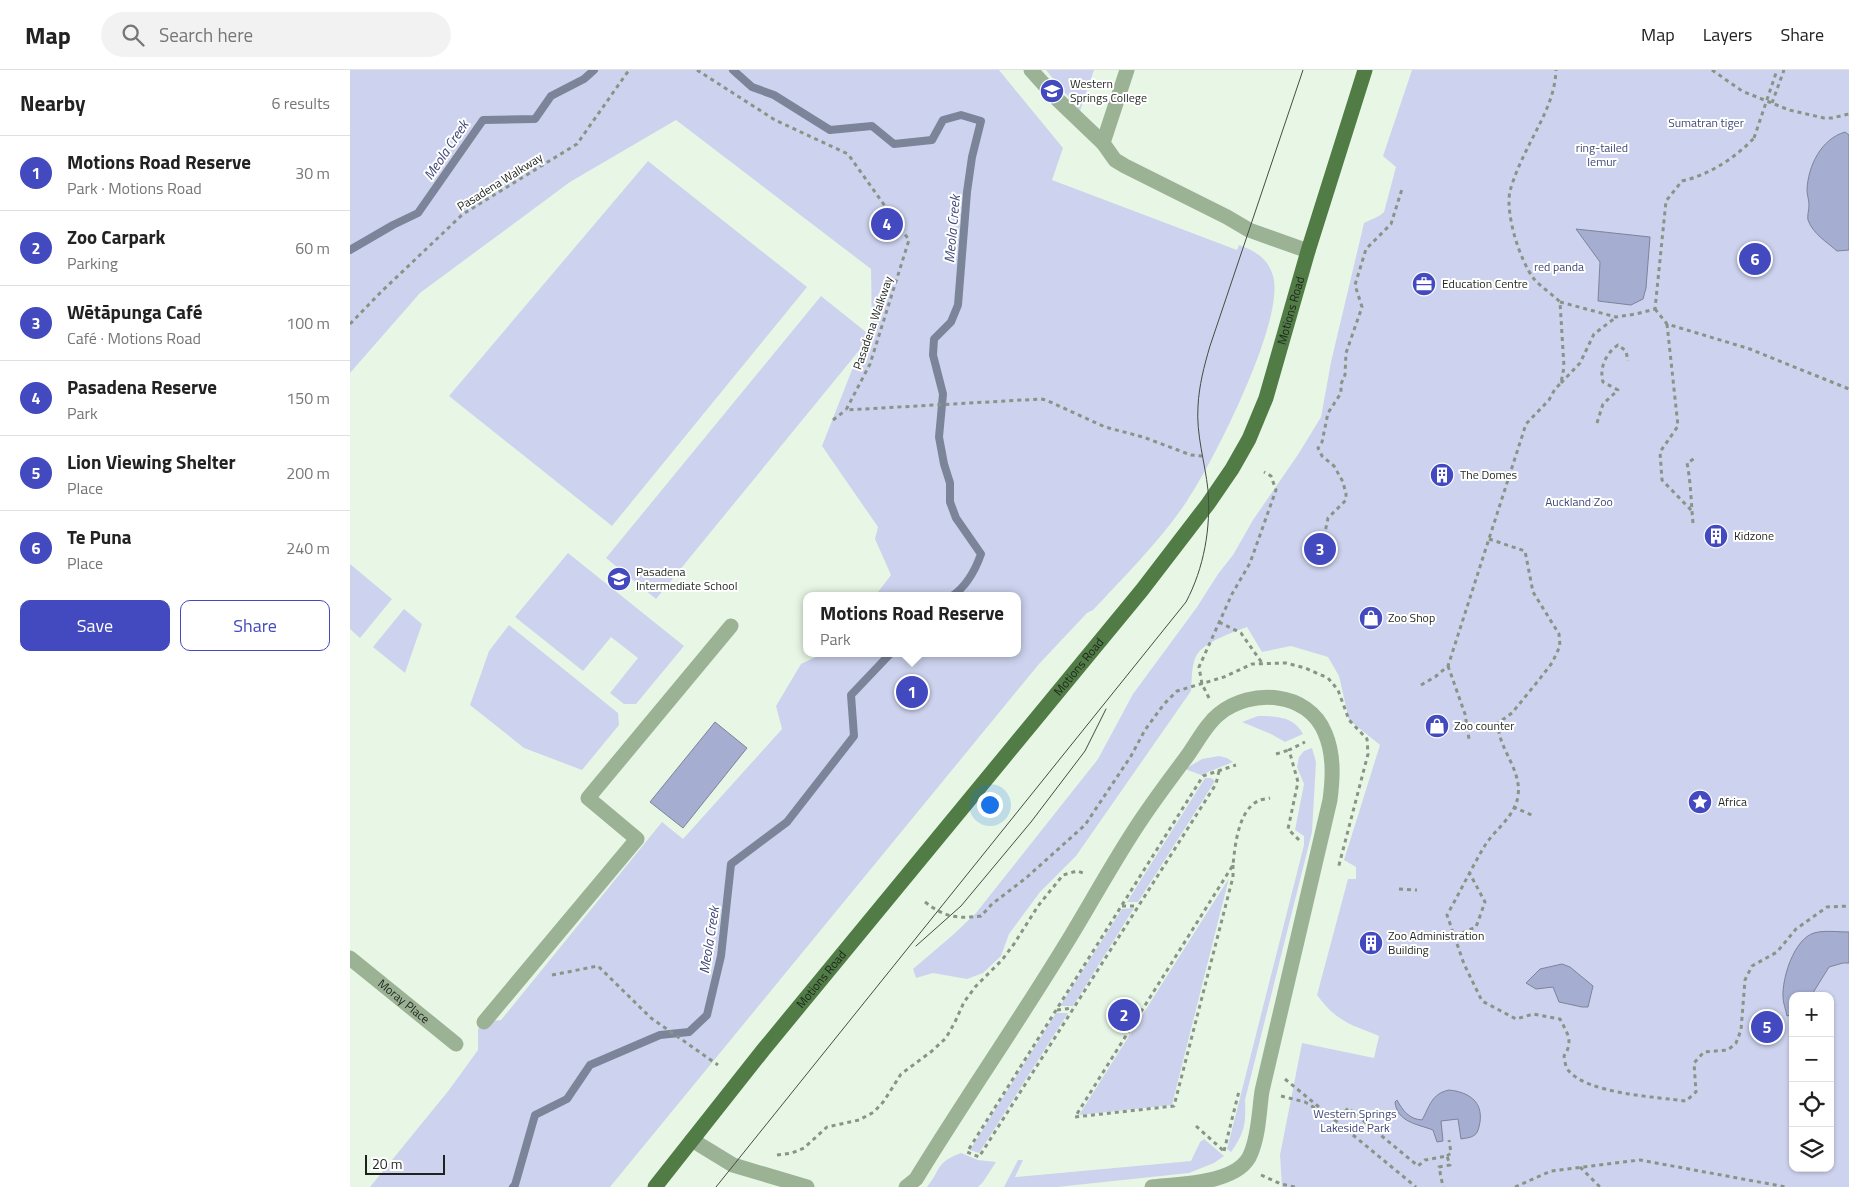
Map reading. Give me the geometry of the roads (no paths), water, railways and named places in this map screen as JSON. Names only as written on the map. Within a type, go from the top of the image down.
[{"type":"main road","name":"Motions Road","points":[[655,1187],[764,1049],[1142,590],[1222,486],[1249,439],[1266,398],[1308,251],[1365,70]]},
{"type":"street","points":[[1031,70],[1057,99],[1104,143],[1115,160],[1227,216],[1249,230],[1308,251]]},
{"type":"street","points":[[1104,143],[1127,70]]},
{"type":"street","points":[[484,1022],[637,839],[588,798],[731,626]]},
{"type":"street","points":[[906,1187],[916,1179],[1072,935],[1141,820],[1218,714],[1249,698],[1273,697],[1295,703],[1314,714],[1325,732],[1331,753],[1333,778],[1330,800],[1262,1091],[1251,1155],[1241,1166],[1208,1181],[1152,1187]]},
{"type":"street","name":"Moray Place","points":[[350,958],[456,1044]]},
{"type":"street","points":[[692,1140],[733,1165],[808,1187]]},
{"type":"waterway","name":"Meola Creek","points":[[350,250],[418,213],[483,120],[535,119],[551,96],[584,79],[594,70]]},
{"type":"waterway","name":"Meola Creek","points":[[733,70],[752,87],[774,95],[830,130],[872,126],[894,144],[932,140],[943,120],[961,115],[981,121],[972,157],[967,192],[958,305],[951,322],[934,339],[933,355],[943,394],[939,437],[950,483],[950,502],[956,518],[981,554],[970,578],[957,592]]},
{"type":"waterway","name":"Meola Creek","points":[[513,1187],[535,1115],[567,1099],[590,1065],[660,1035],[689,1032],[707,1015],[721,956],[731,864],[787,822],[854,736],[851,695],[887,657]]},
{"type":"tram line","points":[[716,1187],[1186,602],[1202,562],[1208,519],[1208,490],[1199,438],[1198,417],[1202,376],[1210,346],[1303,70]]},
{"type":"tram line","points":[[916,946],[961,906],[1031,822],[1085,751],[1106,709]]},
{"type":"place","name":"Western Springs College","points":[[1052,91]]},
{"type":"place","name":"Pasadena Reserve","points":[[887,224]]},
{"type":"place","name":"Te Puna","points":[[1755,259]]},
{"type":"place","name":"Education Centre","points":[[1424,284]]},
{"type":"place","name":"The Domes","points":[[1442,475]]},
{"type":"place","name":"Kidzone","points":[[1716,536]]},
{"type":"place","name":"Wētāpunga Café","points":[[1320,549]]},
{"type":"place","name":"Pasadena Intermediate School","points":[[619,579]]},
{"type":"place","name":"Zoo Shop","points":[[1371,618]]},
{"type":"place","name":"Motions Road Reserve","points":[[912,692]]},
{"type":"place","name":"Zoo counter","points":[[1437,726]]},
{"type":"place","name":"Africa","points":[[1700,802]]},
{"type":"place","name":"Zoo Administration Building","points":[[1371,943]]},
{"type":"place","name":"Zoo Carpark","points":[[1124,1015]]},
{"type":"place","name":"Lion Viewing Shelter","points":[[1767,1027]]},
{"type":"park label","name":"Sumatran tiger","points":[[1706,123]]},
{"type":"park label","name":"ring-tailed lemur","points":[[1602,155]]},
{"type":"park label","name":"red panda","points":[[1559,267]]},
{"type":"park label","name":"Auckland Zoo","points":[[1579,502]]},
{"type":"park label","name":"Western Springs Lakeside Park","points":[[1355,1121]]}]
